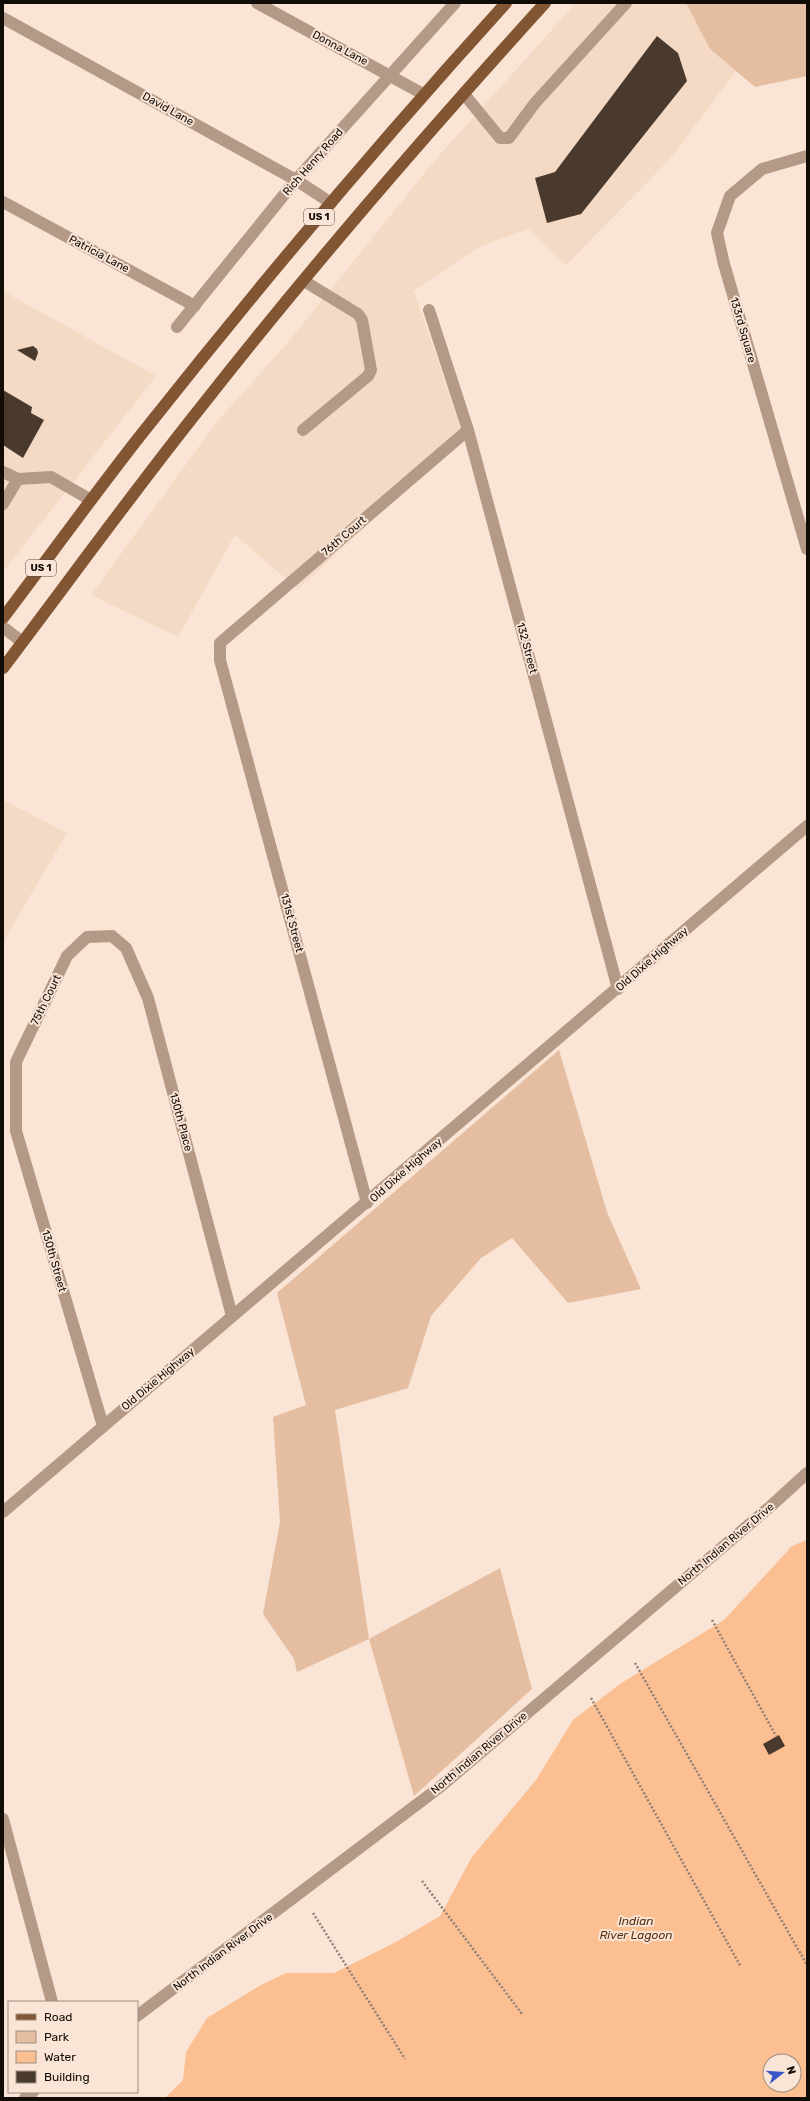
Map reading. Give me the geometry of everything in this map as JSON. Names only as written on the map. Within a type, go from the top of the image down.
[{"type":"main road","name":"US 1","points":[[3,618],[91,500],[264,282],[423,94],[506,3]]},
{"type":"main road","name":"US 1","points":[[3,668],[7,655],[22,642],[201,406],[304,281],[464,94],[545,3]]},
{"type":"street","name":"Donna Lane","points":[[257,3],[423,94]]},
{"type":"street","name":"Rich Henry Road","points":[[177,327],[296,180],[389,74],[455,3]]},
{"type":"street","points":[[464,94],[500,138],[509,138],[536,103],[626,3]]},
{"type":"street","name":"David Lane","points":[[3,18],[296,180],[331,203]]},
{"type":"street","name":"133rd Square","points":[[807,156],[762,169],[730,196],[717,233],[724,264],[807,549]]},
{"type":"street","name":"Patricia Lane","points":[[3,202],[195,306]]},
{"type":"street","points":[[302,430],[368,376],[371,370],[362,320],[358,314],[304,281]]},
{"type":"street","name":"132 Street","points":[[429,310],[468,430],[618,989]]},
{"type":"street","name":"76th Court","points":[[220,643],[468,430]]},
{"type":"street","points":[[3,472],[18,479],[51,477],[91,500]]},
{"type":"street","points":[[3,504],[18,479]]},
{"type":"street","points":[[3,627],[22,642]]},
{"type":"street","name":"131st Street","points":[[220,643],[220,660],[367,1203]]},
{"type":"street","name":"Old Dixie Highway","points":[[3,1512],[618,989],[807,826]]},
{"type":"street","name":"75th Court","points":[[15,1095],[16,1062],[67,956],[87,937],[112,936]]},
{"type":"street","name":"130th Place","points":[[112,936],[126,948],[148,998],[232,1316]]},
{"type":"street","name":"130th Street","points":[[15,1095],[16,1131],[103,1426]]},
{"type":"street","name":"North Indian River Drive","points":[[138,2015],[440,1787],[771,1506],[807,1473]]},
{"type":"street","points":[[3,1820],[52,2001]]},
{"type":"path","points":[[712,1620],[776,1736]]},
{"type":"path","points":[[635,1663],[807,1965]]},
{"type":"path","points":[[591,1698],[741,1967]]},
{"type":"path","points":[[422,1881],[522,2014]]},
{"type":"path","points":[[313,1913],[405,2059]]},
{"type":"shaded area","points":[[576,3],[686,3],[710,49],[736,71],[670,159],[566,265],[528,229],[479,247],[414,291],[463,435],[298,589],[235,535],[178,637],[91,595],[216,423],[290,340],[436,159]]},
{"type":"shaded area","points":[[3,291],[156,376],[6,568],[3,566]]},
{"type":"shaded area","points":[[3,800],[67,833],[3,942]]},
{"type":"green space","points":[[686,3],[807,3],[807,76],[755,87],[710,49]]},
{"type":"green space","points":[[559,1050],[607,1212],[641,1289],[568,1303],[512,1238],[481,1258],[431,1316],[408,1388],[335,1410],[369,1639],[297,1672],[294,1659],[263,1614],[280,1522],[273,1417],[306,1405],[277,1293]]},
{"type":"green space","points":[[500,1568],[532,1689],[414,1796],[369,1639]]},
{"type":"water","name":"Indian River Lagoon","points":[[807,1540],[807,2098],[165,2098],[183,2080],[186,2052],[207,2018],[261,1985],[286,1973],[334,1973],[394,1943],[440,1916],[472,1857],[536,1780],[573,1720],[620,1684],[724,1620],[792,1546]]},
{"type":"building","points":[[657,36],[678,53],[687,81],[581,214],[547,223],[535,178],[555,172]]},
{"type":"building","points":[[33,346],[37,349],[38,353],[35,361],[17,350]]},
{"type":"building","points":[[3,390],[32,407],[31,413],[44,420],[23,458],[3,445]]},
{"type":"building","points":[[779,1735],[785,1746],[769,1755],[763,1744]]}]
